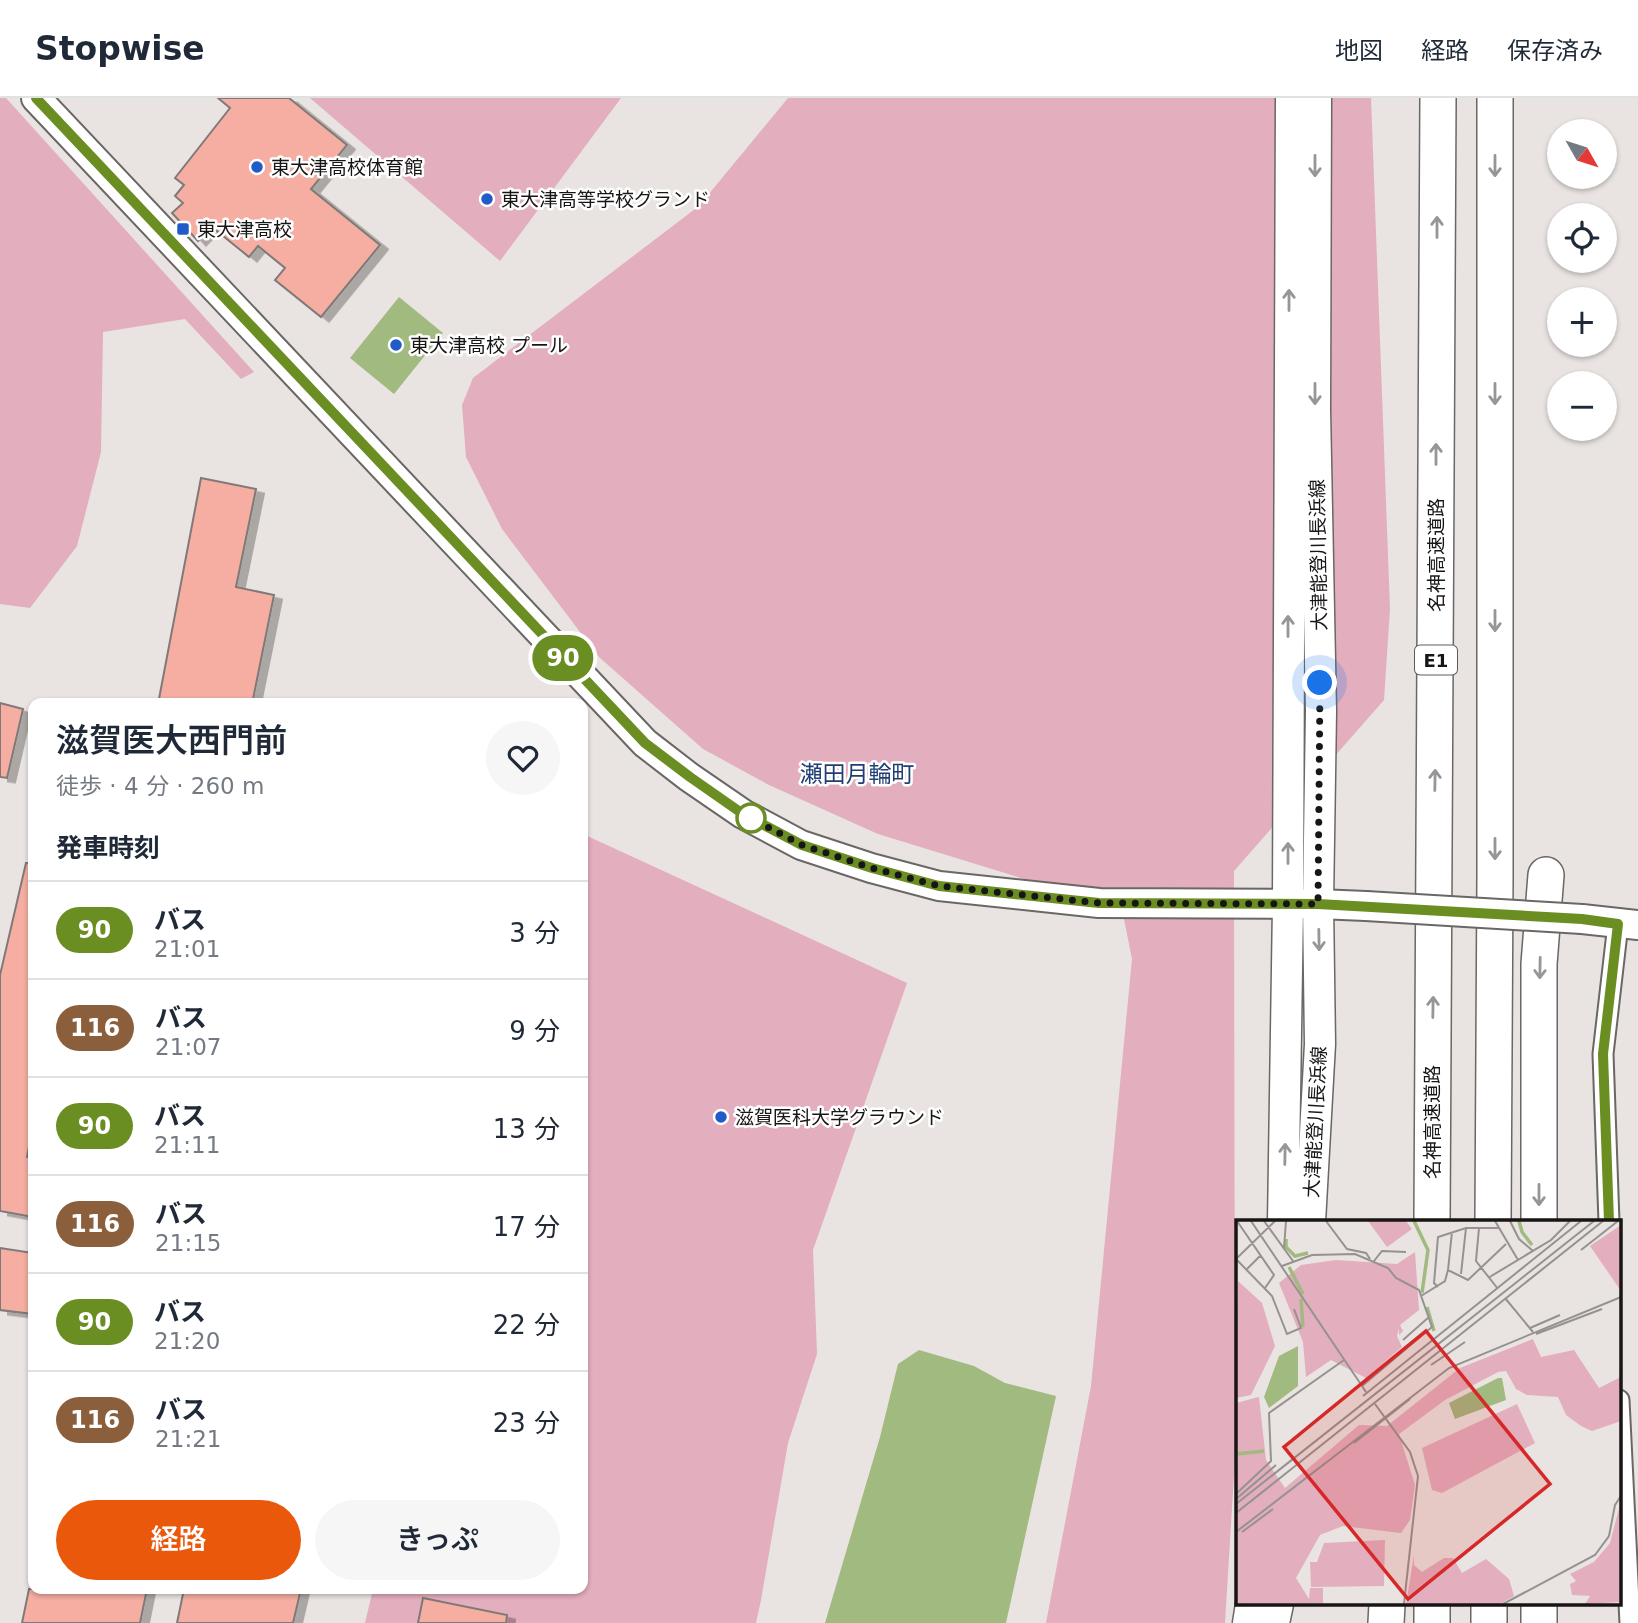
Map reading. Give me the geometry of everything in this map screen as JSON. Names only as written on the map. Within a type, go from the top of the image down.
[{"type":"highway","name":"名神高速道路","points":[[1432,1220],[1438,98]]},
{"type":"highway","points":[[1493,1220],[1495,98]]},
{"type":"highway","points":[[1539,1220],[1539,964],[1546,875]]},
{"type":"highway","points":[[1416,1220],[1432,1060]]},
{"type":"main road","name":"大津能登川長浜線","points":[[1283,1220],[1288,905],[1291,98]]},
{"type":"main road","name":"大津能登川長浜線","points":[[1310,1220],[1320,1044],[1318,904],[1321,710],[1315,410],[1316,98]]},
{"type":"street","points":[[36,98],[645,743],[743,814],[802,845],[939,886],[1099,903],[1318,904],[1582,919],[1628,925],[1603,1054],[1609,1220]]},
{"type":"street","points":[[1620,1420],[1630,1623]]},
{"type":"shaded area","points":[[0,98],[6,98],[254,372],[241,379],[185,319],[103,332],[101,452],[77,546],[30,608],[0,604]]},
{"type":"shaded area","name":"東大津高等学校グランド","points":[[310,98],[621,98],[500,261]]},
{"type":"shaded area","points":[[788,98],[1371,98],[1390,609],[1384,700],[1234,871],[1235,1459],[1225,1623],[1046,1623],[1091,1386],[1132,959],[1122,909],[878,834],[769,785],[703,749],[599,657],[502,529],[466,457],[462,405],[473,378],[699,206]]},
{"type":"shaded area","name":"東大津高校 プール","points":[[399,297],[443,333],[394,394],[350,358]]},
{"type":"shaded area","name":"滋賀医科大学グラウンド","points":[[588,836],[907,983],[813,1250],[817,1354],[788,1443],[756,1623],[365,1623],[372,1594],[588,1594]]},
{"type":"shaded area","points":[[919,1350],[974,1366],[1005,1383],[1056,1396],[1006,1623],[825,1623],[880,1437],[898,1364]]},
{"type":"building","name":"東大津高校体育館","points":[[218,98],[289,98],[347,145],[311,189],[380,245],[321,317],[275,280],[285,268],[258,246],[249,257],[212,227],[198,241],[172,213],[183,203],[175,196],[184,185],[175,178],[230,108]]},
{"type":"building","points":[[201,478],[256,489],[236,587],[274,595],[253,698],[159,698]]},
{"type":"building","points":[[0,703],[23,709],[7,778],[0,777]]},
{"type":"building","points":[[28,863],[28,1216],[0,1211],[0,975]]},
{"type":"building","points":[[0,1248],[28,1252],[28,1313],[0,1310]]},
{"type":"building","points":[[28,1594],[146,1594],[140,1623],[22,1623]]},
{"type":"building","points":[[183,1594],[300,1594],[293,1623],[177,1623]]},
{"type":"building","points":[[423,1598],[507,1615],[506,1623],[418,1623]]},
{"type":"bus line","name":"90","points":[[36,98],[645,743],[743,814],[802,845],[939,886],[1099,903],[1318,904],[1582,919],[1618,924],[1603,1054],[1609,1220]]},
{"type":"place","name":"東大津高校体育館","points":[[257,167]]},
{"type":"place","name":"東大津高等学校グランド","points":[[487,199]]},
{"type":"place","name":"東大津高校","points":[[183,229]]},
{"type":"place","name":"東大津高校 プール","points":[[396,345]]},
{"type":"place","name":"滋賀医科大学グラウンド","points":[[721,1117]]},
{"type":"district","name":"瀬田月輪町","points":[[857,774]]},
{"type":"route","points":[[751,818],[743,814],[802,845],[939,886],[1099,903],[1318,904],[1320,683]]}]
